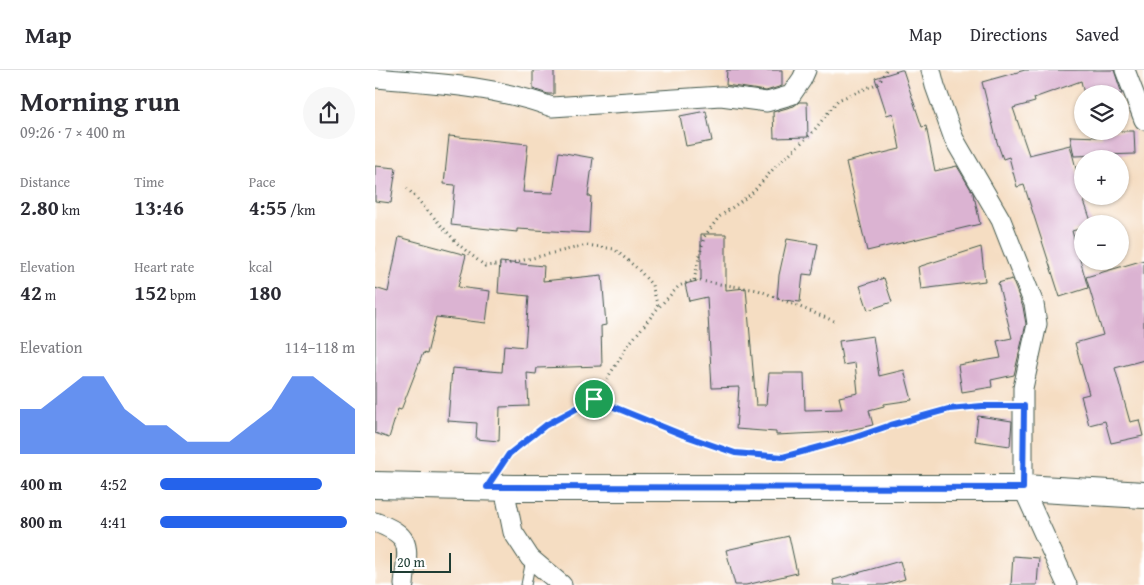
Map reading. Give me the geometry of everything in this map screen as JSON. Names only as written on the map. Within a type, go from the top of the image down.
[{"type":"main road","points":[[375,485],[495,488],[1023,488],[1144,495]]},
{"type":"street","points":[[375,78],[437,83],[498,91],[526,98],[551,108],[721,96],[767,102],[791,95],[802,80],[806,70]]},
{"type":"street","points":[[931,70],[954,139],[1001,220],[1034,304],[1037,324],[1023,388],[1023,488],[1067,585]]},
{"type":"street","points":[[1125,70],[1144,120]]},
{"type":"street","points":[[495,488],[513,532],[531,560],[562,585]]},
{"type":"street","points":[[375,522],[392,528],[402,536],[407,554],[404,585]]},
{"type":"lane","points":[[526,585],[531,560]]},
{"type":"path","points":[[694,280],[704,237],[719,216],[751,194],[776,166],[812,133],[838,100],[879,84],[886,70]]},
{"type":"path","points":[[407,188],[459,245],[485,266],[507,264],[587,245],[614,249],[638,269],[652,285],[658,308]]},
{"type":"path","points":[[495,488],[509,454],[546,425],[594,399],[629,344],[658,308],[679,286],[694,280],[758,290],[834,321]]},
{"type":"path","points":[[594,399],[683,435],[735,453],[783,457],[949,409],[982,406],[1024,406]]},
{"type":"building","points":[[533,70],[554,70],[554,94],[533,89]]},
{"type":"building","points":[[727,70],[782,70],[782,86],[766,91],[726,85]]},
{"type":"building","points":[[903,70],[922,127],[926,126],[935,171],[957,166],[973,193],[980,224],[867,251],[846,162],[900,149],[893,113],[887,115],[875,78]]},
{"type":"building","points":[[1025,70],[1114,70],[1119,85],[1082,85],[1081,81],[1034,98],[1035,102],[1013,108],[1029,155],[1070,145],[1074,161],[1074,205],[1085,205],[1089,215],[1074,215],[1074,230],[1072,231],[1074,238],[1074,270],[1083,270],[1088,288],[1060,297],[1024,185],[1017,187],[1009,157],[1003,159],[982,82]]},
{"type":"building","points":[[799,102],[807,102],[808,137],[774,138],[773,112],[794,106]]},
{"type":"building","points":[[706,111],[712,141],[686,146],[680,116]]},
{"type":"building","points":[[1129,131],[1134,131],[1135,154],[1129,154],[1129,150],[1074,150],[1074,156],[1070,136],[1074,136],[1074,140],[1129,140]]},
{"type":"building","points":[[449,136],[528,144],[523,192],[553,193],[559,152],[593,158],[588,196],[591,196],[589,233],[517,229],[517,232],[451,225],[455,185],[444,184]]},
{"type":"building","points":[[375,166],[396,168],[391,203],[375,201]]},
{"type":"building","points":[[701,234],[726,234],[726,290],[746,288],[756,405],[766,405],[769,373],[804,373],[805,410],[842,409],[839,397],[858,393],[855,363],[843,365],[839,341],[873,336],[879,376],[904,370],[912,400],[884,404],[884,406],[869,410],[873,425],[840,432],[776,435],[776,432],[736,429],[739,387],[712,388],[707,297],[689,301],[685,284],[701,280]]},
{"type":"building","points":[[399,237],[466,255],[458,287],[490,291],[486,323],[436,317],[427,354],[423,353],[401,410],[398,409],[389,438],[375,433],[375,288],[388,292]]},
{"type":"building","points":[[787,239],[818,244],[812,275],[803,274],[800,302],[777,299],[779,275]]},
{"type":"building","points":[[981,247],[985,281],[921,289],[918,267]]},
{"type":"building","points":[[1144,260],[1144,360],[1115,368],[1130,422],[1139,420],[1143,436],[1111,443],[1105,421],[1089,425],[1081,396],[1089,394],[1075,343],[1103,335],[1086,277],[1110,270],[1129,270],[1129,264]]},
{"type":"building","points":[[500,262],[544,266],[543,281],[602,275],[606,325],[601,326],[602,366],[537,368],[536,374],[527,373],[529,406],[500,407],[499,441],[476,439],[477,423],[448,421],[452,368],[502,372],[504,345],[525,347],[529,296],[498,293]]},
{"type":"building","points":[[884,278],[892,302],[868,310],[860,286]]},
{"type":"building","points":[[1012,279],[1023,307],[1026,324],[1014,375],[991,380],[992,387],[962,392],[958,365],[1001,358],[997,341],[1012,338],[998,283]]},
{"type":"building","points":[[978,416],[1012,421],[1010,446],[975,441]]},
{"type":"building","points":[[789,536],[797,573],[746,585],[735,585],[726,550]]},
{"type":"building","points":[[1013,556],[1039,558],[1037,585],[1011,585]]},
{"type":"building","points":[[900,561],[905,579],[885,585],[834,585],[833,580]]},
{"type":"route","points":[[594,399],[683,435],[735,453],[783,457],[949,409],[982,406],[1024,406],[1023,488],[487,487],[509,454],[546,425],[594,399]]}]
